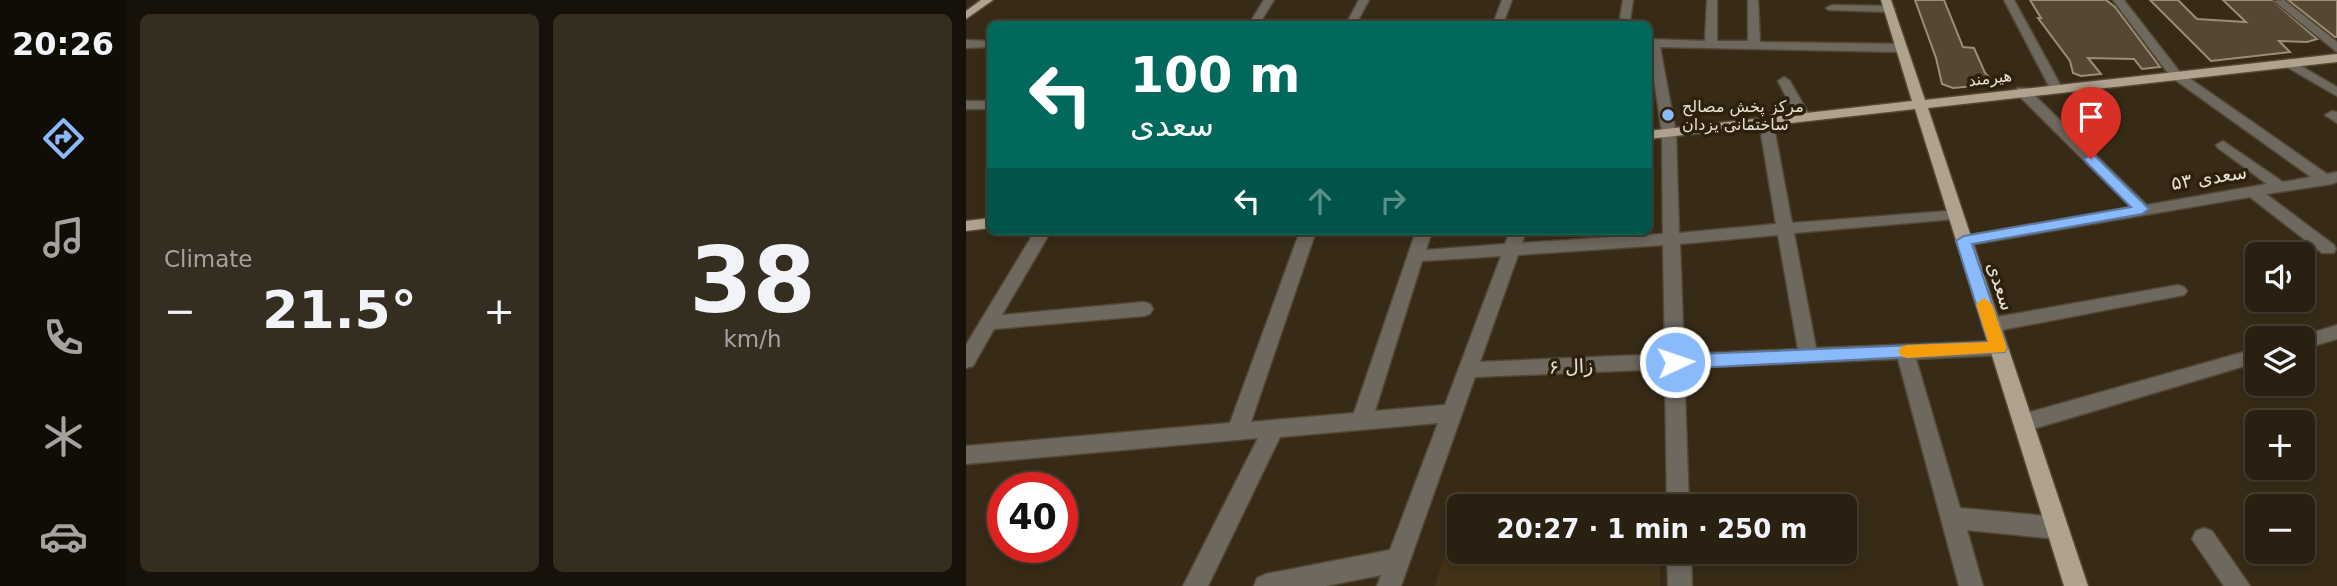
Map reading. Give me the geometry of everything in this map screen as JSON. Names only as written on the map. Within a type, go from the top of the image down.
[{"type":"main road","points":[[968,13],[988,0]]},
{"type":"main road","name":"سعدی","points":[[1887,4],[2076,586]]},
{"type":"main road","name":"هیرمند","points":[[1652,134],[2337,58]]},
{"type":"main road","points":[[966,226],[987,220]]},
{"type":"street","points":[[1256,21],[1269,0]]},
{"type":"street","points":[[1353,21],[1364,0]]},
{"type":"street","points":[[1499,21],[1507,0]]},
{"type":"street","points":[[1626,18],[1628,0]]},
{"type":"street","points":[[1711,45],[1712,0]]},
{"type":"street","points":[[1753,0],[1754,45]]},
{"type":"street","points":[[2009,0],[2056,88]]},
{"type":"street","points":[[2118,0],[2175,74],[2333,181]]},
{"type":"street","points":[[2278,1],[2337,48]]},
{"type":"street","points":[[1832,8],[1887,4]]},
{"type":"street","points":[[1652,43],[1901,48]]},
{"type":"street","points":[[966,44],[987,44]]},
{"type":"street","points":[[1652,48],[1669,132],[1678,494]]},
{"type":"street","points":[[2289,63],[2337,92]]},
{"type":"street","points":[[1784,81],[1804,118]]},
{"type":"street","points":[[2022,92],[2142,209]]},
{"type":"street","points":[[966,105],[987,105]]},
{"type":"street","points":[[1766,122],[1808,355]]},
{"type":"street","points":[[2223,145],[2279,186]]},
{"type":"street","name":"سعدی ۵۳","points":[[1964,241],[2279,186],[2333,181]]},
{"type":"street","points":[[2252,191],[2328,249]]},
{"type":"street","points":[[1416,256],[1514,241],[1672,239],[1955,214]]},
{"type":"street","points":[[966,361],[1041,235]]},
{"type":"street","points":[[1237,432],[1307,235]]},
{"type":"street","points":[[1362,421],[1423,235]]},
{"type":"street","points":[[1389,586],[1514,241]]},
{"type":"street","points":[[1992,325],[2178,291]]},
{"type":"street","points":[[989,323],[1144,309]]},
{"type":"street","points":[[2315,338],[2337,332]]},
{"type":"street","name":"زال ۶","points":[[1467,370],[1998,348]]},
{"type":"street","points":[[1905,352],[1971,586]]},
{"type":"street","points":[[2023,423],[2245,359]]},
{"type":"street","points":[[966,455],[1451,413]]},
{"type":"street","points":[[1195,586],[1273,429]]},
{"type":"street","points":[[1952,519],[2057,528]]},
{"type":"street","points":[[2204,540],[2238,586]]},
{"type":"street","points":[[1266,586],[1399,560]]},
{"type":"street","points":[[1679,564],[1680,586]]},
{"type":"shaded area","points":[[1447,548],[1447,564],[1660,564],[1660,586],[1435,586]]},
{"type":"building","points":[[1915,0],[1944,0],[1963,47],[1974,48],[1985,73],[1996,84],[1953,88],[1942,84],[1936,58]]},
{"type":"building","points":[[2030,0],[2106,0],[2115,7],[2160,67],[2142,69],[2134,59],[2088,58],[2101,74],[2081,76],[2073,73],[2070,61],[2038,18],[2041,18]]},
{"type":"building","points":[[2150,0],[2178,0],[2197,19],[2246,22],[2223,0],[2272,0],[2317,39],[2307,42],[2279,41],[2290,52],[2211,61]]},
{"type":"building","points":[[2288,0],[2337,0],[2337,37],[2335,37]]},
{"type":"slow traffic","points":[[1907,351],[1998,348],[1984,304]]},
{"type":"place","name":"مرکز پخش مصالح ساختمانی یزدان","points":[[1668,115]]},
{"type":"route","points":[[1675,362],[1998,348],[1964,241],[2142,209],[2091,159]]}]
